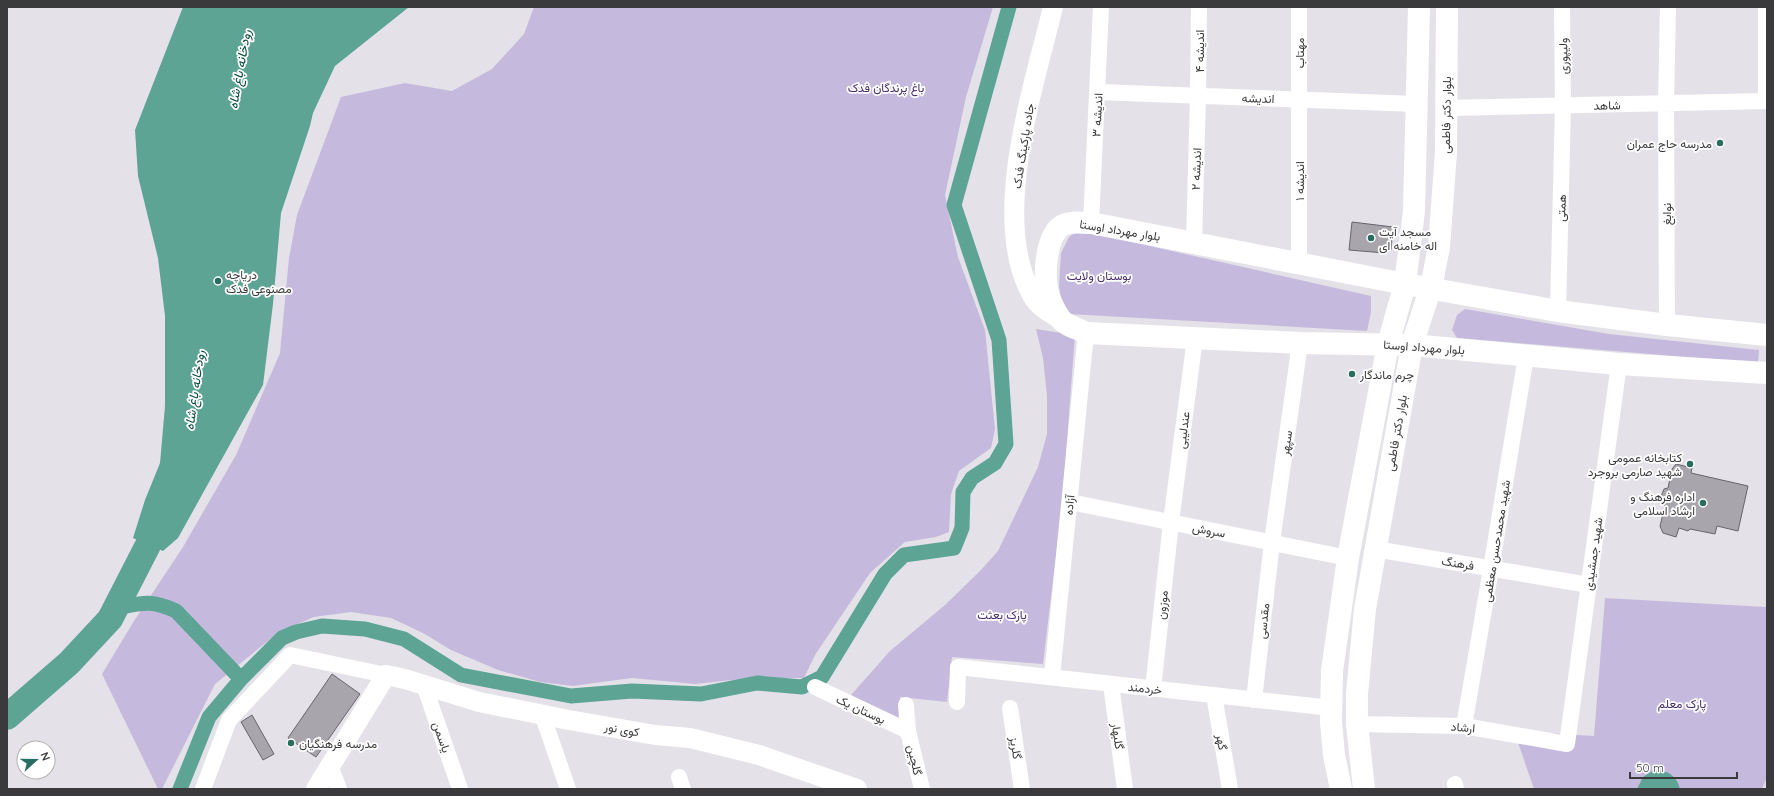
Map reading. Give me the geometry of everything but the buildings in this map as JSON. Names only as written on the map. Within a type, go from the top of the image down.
[{"type":"main road","name":"بلوار دکتر فاطمی","points":[[1341,789],[1334,755],[1331,708],[1334,652],[1348,558],[1388,344],[1405,284],[1414,211],[1419,7]]},
{"type":"main road","name":"بلوار دکتر فاطمی","points":[[1364,789],[1357,724],[1357,694],[1363,632],[1375,549],[1412,345],[1431,287],[1439,247],[1442,217],[1446,108],[1447,7]]},
{"type":"main road","name":"بلوار مهرداد اوستا","points":[[1767,335],[1667,325],[1558,311],[1431,287],[1405,284],[1299,262],[1091,223],[1075,222],[1063,225],[1051,238],[1049,245],[1047,283],[1049,296],[1060,320],[1086,333],[1300,343],[1412,345],[1619,364],[1767,373]]},
{"type":"street","name":"جاده پارکینگ فدک","points":[[1053,7],[1024,123],[1016,177],[1014,214],[1016,246],[1030,292],[1041,307],[1060,320]]},
{"type":"street","name":"اندیشه ۳","points":[[1091,223],[1101,7]]},
{"type":"street","name":"اندیشه ۴","points":[[1198,96],[1199,7]]},
{"type":"street","name":"مهتاب","points":[[1299,7],[1299,100]]},
{"type":"street","name":"ولیپوری","points":[[1562,7],[1563,106]]},
{"type":"street","name":"نوابغ","points":[[1667,325],[1666,104],[1668,7]]},
{"type":"street","points":[[1766,7],[1767,101]]},
{"type":"street","name":"اندیشه","points":[[1098,92],[1417,104]]},
{"type":"street","name":"اندیشه ۲","points":[[1194,243],[1198,96]]},
{"type":"street","name":"اندیشه ۱","points":[[1299,100],[1299,262]]},
{"type":"street","name":"شاهد","points":[[1446,108],[1767,101]]},
{"type":"street","name":"همتی","points":[[1558,311],[1563,106]]},
{"type":"street","name":"آزاده","points":[[1052,677],[1086,333]]},
{"type":"street","name":"عندلیبی","points":[[1171,522],[1195,338]]},
{"type":"street","name":"سپهر","points":[[1272,542],[1300,343]]},
{"type":"street","name":"شهید محمدحسن معظمی","points":[[1464,726],[1492,569],[1526,356]]},
{"type":"street","name":"شهید جمشیدی","points":[[1567,744],[1619,364]]},
{"type":"street","name":"سروش","points":[[1070,502],[1348,558]]},
{"type":"street","name":"موزون","points":[[1153,689],[1171,522]]},
{"type":"street","name":"مقدسی","points":[[1254,700],[1272,542]]},
{"type":"street","name":"فرهنگ","points":[[1375,549],[1589,585]]},
{"type":"street","points":[[203,789],[229,720],[290,655],[386,675],[316,789]]},
{"type":"street","name":"خردمند","points":[[957,702],[958,667],[1331,708]]},
{"type":"street","name":"کوی نور","points":[[386,675],[479,702],[655,735],[690,738],[759,754],[857,789]]},
{"type":"street","name":"گلبهار","points":[[1111,684],[1125,789]]},
{"type":"street","name":"یاسمن","points":[[424,685],[460,789]]},
{"type":"street","name":"بوستان یک","points":[[815,687],[908,731]]},
{"type":"street","name":"گهر","points":[[1214,695],[1230,789]]},
{"type":"street","name":"گلچین","points":[[906,705],[908,731],[922,789]]},
{"type":"street","name":"گلریز","points":[[1010,708],[1022,789]]},
{"type":"street","points":[[542,714],[568,789]]},
{"type":"street","name":"ارشاد","points":[[1357,724],[1464,726],[1567,744]]},
{"type":"street","points":[[330,766],[339,789]]},
{"type":"green space","name":"باغ پرندگان فدک","points":[[534,7],[993,7],[966,97],[945,195],[958,257],[985,330],[995,429],[991,448],[959,471],[951,494],[949,532],[936,537],[905,542],[870,573],[815,655],[804,678],[750,678],[695,684],[632,678],[573,686],[540,682],[498,670],[451,650],[423,633],[391,618],[351,612],[314,617],[279,632],[215,684],[162,789],[158,789],[102,674],[134,621],[183,547],[236,455],[280,353],[289,258],[297,215],[341,97],[405,83],[452,91],[492,69],[524,34]]},
{"type":"green space","name":"بوستان ولایت","points":[[1079,230],[1371,296],[1371,312],[1367,331],[1069,314],[1061,300],[1059,286],[1061,253],[1069,237]]},
{"type":"green space","points":[[1465,309],[1609,334],[1759,350],[1758,363],[1457,338],[1452,330],[1457,315]]},
{"type":"green space","name":"پارک بعثت","points":[[1036,329],[1075,335],[1062,505],[1043,664],[952,657],[947,702],[900,697],[902,722],[851,695],[890,651],[945,605],[998,551],[1038,467],[1047,434],[1047,396],[1043,358]]},
{"type":"green space","name":"پارک معلم","points":[[1605,598],[1767,607],[1767,777],[1762,789],[1534,789],[1514,731],[1594,736]]},
{"type":"water","name":"دریاچه مصنوعی فدک","points":[[183,7],[409,7],[335,66],[313,113],[281,213],[273,304],[263,385],[178,538],[163,551],[133,538],[145,500],[160,463],[165,406],[165,316],[158,258],[138,176],[135,130]]},
{"type":"water","points":[[1654,770],[1664,771],[1674,777],[1679,784],[1680,789],[1637,789],[1643,777]]},
{"type":"waterway","points":[[180,789],[209,717],[241,679],[282,638],[296,632],[322,626],[365,629],[404,639],[461,675],[571,696],[632,691],[701,694],[757,683],[802,687],[822,677],[885,574],[904,555],[954,548],[962,528],[963,492],[972,478],[995,463],[1006,444],[999,340],[954,205],[1009,7]]},
{"type":"waterway","name":"رودخانه باغ شاه","points":[[7,717],[69,663],[110,619],[148,545],[163,511]]},
{"type":"waterway","points":[[116,608],[153,603],[176,611],[241,679]]},
{"type":"place","name":"مدرسه حاج عمران","points":[[1720,143]]},
{"type":"place","name":"مسجد آیت اله خامنه ای","points":[[1371,238]]},
{"type":"place","name":"دریاچه مصنوعی فدک","points":[[218,281]]},
{"type":"place","name":"چرم ماندگار","points":[[1352,374]]},
{"type":"place","name":"کتابخانه عمومی شهید صارمی بروجرد","points":[[1690,464]]},
{"type":"place","name":"اداره فرهنگ و ارشاد اسلامی","points":[[1703,503]]},
{"type":"place","name":"مدرسه فرهنگیان","points":[[291,743]]}]
